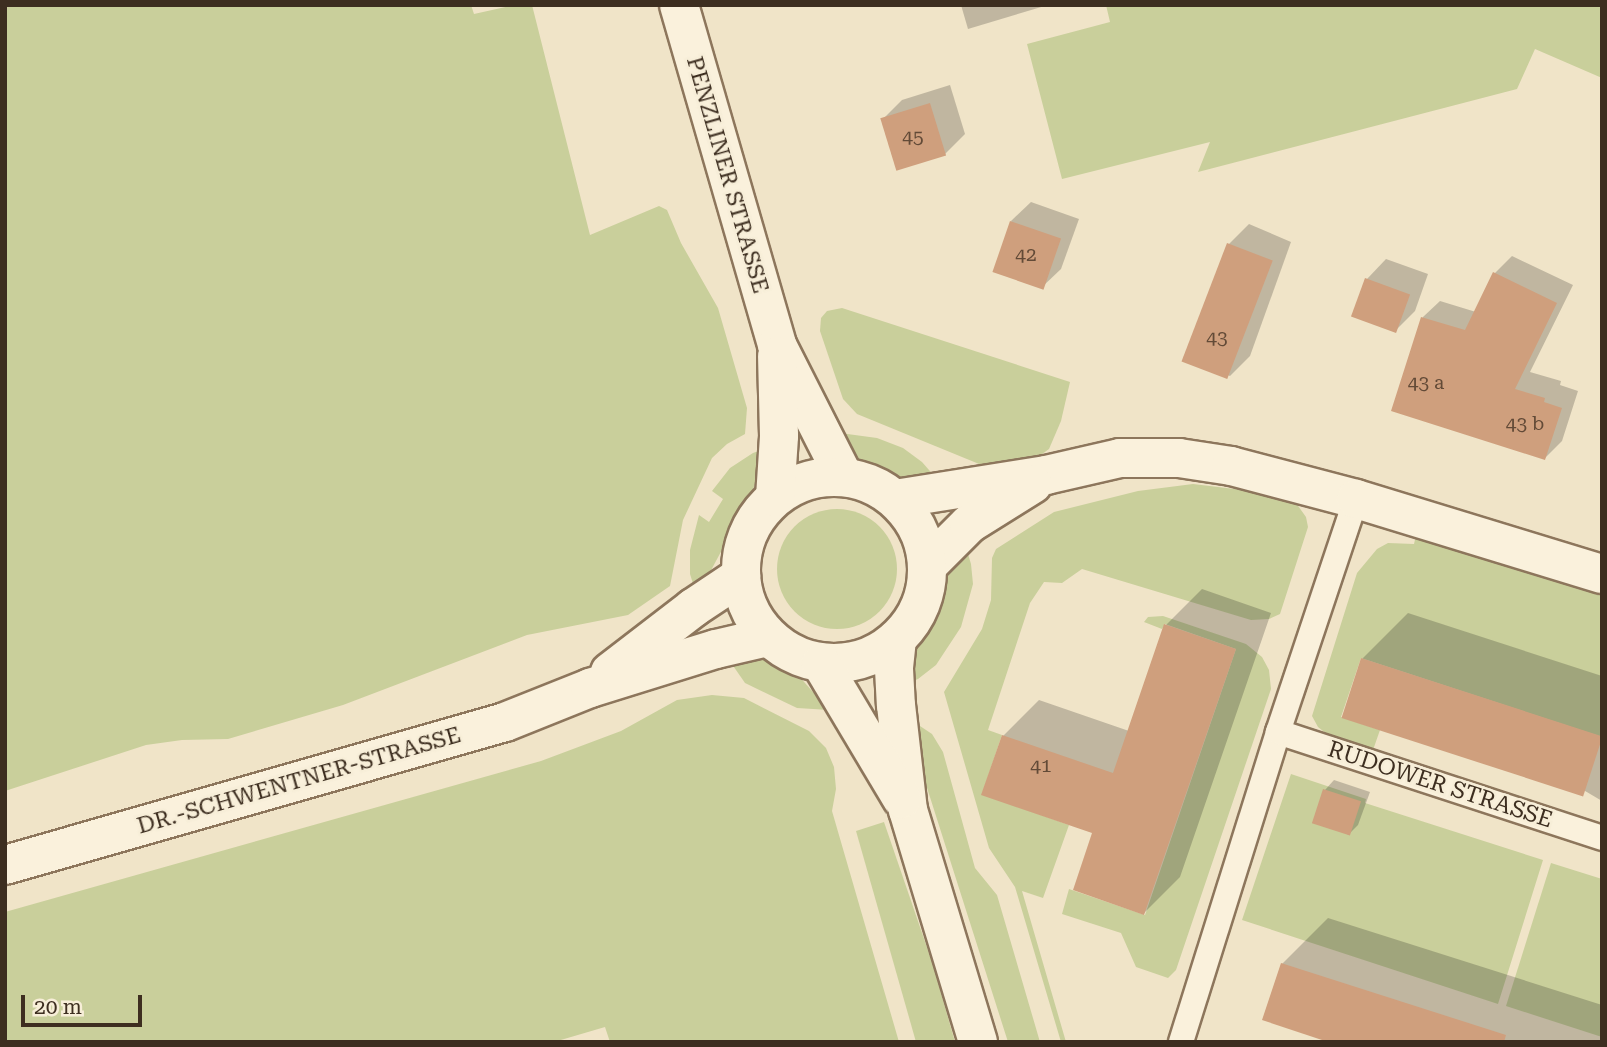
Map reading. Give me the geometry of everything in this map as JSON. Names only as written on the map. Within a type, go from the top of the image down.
[{"type":"main road","name":"PENZLINER STRASSE","points":[[679,5],[777,345],[844,477]]},
{"type":"main road","name":"PENZLINER STRASSE","points":[[775,497],[779,436],[777,345]]},
{"type":"main road","points":[[895,499],[1046,475],[1120,458],[1179,458],[1231,466],[1356,499],[1602,574]]},
{"type":"main road","points":[[927,566],[969,524],[1046,475]]},
{"type":"main road","points":[[844,477],[874,485],[895,499],[918,530],[927,566],[922,600],[916,615],[897,639],[874,655],[821,663],[789,652],[768,636],[748,607],[741,576],[742,550],[751,527],[775,497],[810,480],[844,477]]},
{"type":"main road","name":"DR.-SCHWENTNER-STRASSE","points":[[590,688],[693,608],[741,576]]},
{"type":"main road","name":"DR.-SCHWENTNER-STRASSE","points":[[5,865],[505,722],[590,688],[716,649],[768,636]]},
{"type":"main road","points":[[897,639],[894,669],[896,705],[908,810],[978,1042]]},
{"type":"main road","points":[[821,663],[908,810]]},
{"type":"lane","points":[[1181,1042],[1278,732],[1356,499]]},
{"type":"lane","name":"RUDOWER STRASSE","points":[[1278,732],[1602,838]]},
{"type":"green space","points":[[5,5],[471,5],[474,14],[514,5],[532,5],[590,235],[659,206],[667,210],[681,243],[718,308],[747,408],[745,434],[727,444],[712,458],[683,520],[670,586],[628,615],[527,635],[343,705],[228,739],[182,740],[146,745],[5,791]]},
{"type":"green space","points":[[1106,5],[1602,5],[1602,78],[1535,49],[1517,89],[1198,172],[1210,142],[1062,179],[1027,44],[1110,22]]},
{"type":"green space","points":[[842,308],[1070,382],[1061,421],[1049,449],[1031,462],[984,466],[857,414],[843,399],[820,331],[821,318],[827,311]]},
{"type":"green space","points":[[840,433],[877,438],[903,448],[922,462],[936,478],[893,480],[865,466],[849,449]]},
{"type":"green space","points":[[767,448],[751,496],[709,574],[695,590],[690,574],[690,550],[699,515],[709,522],[723,499],[712,491],[730,468],[753,453]]},
{"type":"green space","points":[[1193,484],[1268,493],[1296,503],[1306,517],[1308,527],[1280,614],[1269,619],[1251,620],[1082,569],[1062,583],[1044,582],[1030,603],[988,730],[1002,735],[982,794],[1069,825],[1043,898],[1022,891],[1066,1042],[1061,1042],[1015,887],[989,848],[944,692],[982,629],[991,600],[992,558],[996,549],[1054,512],[1138,491]]},
{"type":"green space","points":[[837,509],[860,513],[880,526],[893,546],[897,569],[893,592],[880,612],[860,625],[837,629],[814,625],[794,612],[781,592],[777,569],[781,546],[794,526],[814,513]]},
{"type":"green space","points":[[1416,535],[1602,592],[1602,737],[1361,658],[1341,717],[1380,730],[1373,750],[1328,735],[1318,727],[1312,716],[1357,573],[1377,549],[1388,543],[1414,544]]},
{"type":"green space","points":[[965,544],[973,584],[961,627],[936,665],[918,679],[904,685],[913,646],[928,624],[952,560]]},
{"type":"green space","points":[[1163,616],[1246,644],[1262,657],[1269,670],[1271,689],[1176,970],[1168,978],[1136,967],[1121,933],[1062,914],[1069,889],[1145,915],[1236,649],[1165,624],[1162,629],[1144,622],[1148,617]]},
{"type":"green space","points":[[747,655],[768,658],[797,674],[829,710],[797,708],[745,683],[727,657]]},
{"type":"green space","points":[[712,695],[744,698],[809,731],[826,748],[834,767],[836,789],[832,811],[899,1042],[610,1042],[605,1027],[554,1042],[5,1042],[5,912],[541,761],[621,731],[677,700]]},
{"type":"green space","points":[[907,725],[920,726],[932,734],[943,752],[975,868],[997,895],[1040,1042],[1008,1042]]},
{"type":"green space","points":[[1291,774],[1366,799],[1365,803],[1543,860],[1498,1004],[1242,920]]},
{"type":"green space","points":[[884,822],[933,965],[955,1042],[916,1042],[856,831]]},
{"type":"green space","points":[[1551,863],[1602,879],[1602,1037],[1506,1006]]},
{"type":"building","points":[[930,103],[946,156],[896,171],[880,118]]},
{"type":"building","points":[[1010,221],[1061,239],[1043,290],[992,272]]},
{"type":"building","points":[[1227,243],[1273,261],[1227,379],[1181,362]]},
{"type":"building","points":[[1493,272],[1557,303],[1515,389],[1545,398],[1544,402],[1562,408],[1545,460],[1391,411],[1421,317],[1465,330]]},
{"type":"building","points":[[1365,278],[1410,294],[1396,333],[1351,317]]},
{"type":"building","points":[[1164,624],[1236,649],[1144,915],[1073,890],[1092,833],[981,795],[1002,735],[1113,773]]},
{"type":"building","points":[[1361,658],[1602,736],[1583,796],[1342,718]]},
{"type":"building","points":[[1323,789],[1361,801],[1350,836],[1312,823]]},
{"type":"building","points":[[1281,963],[1506,1035],[1504,1042],[1328,1042],[1262,1020]]}]
